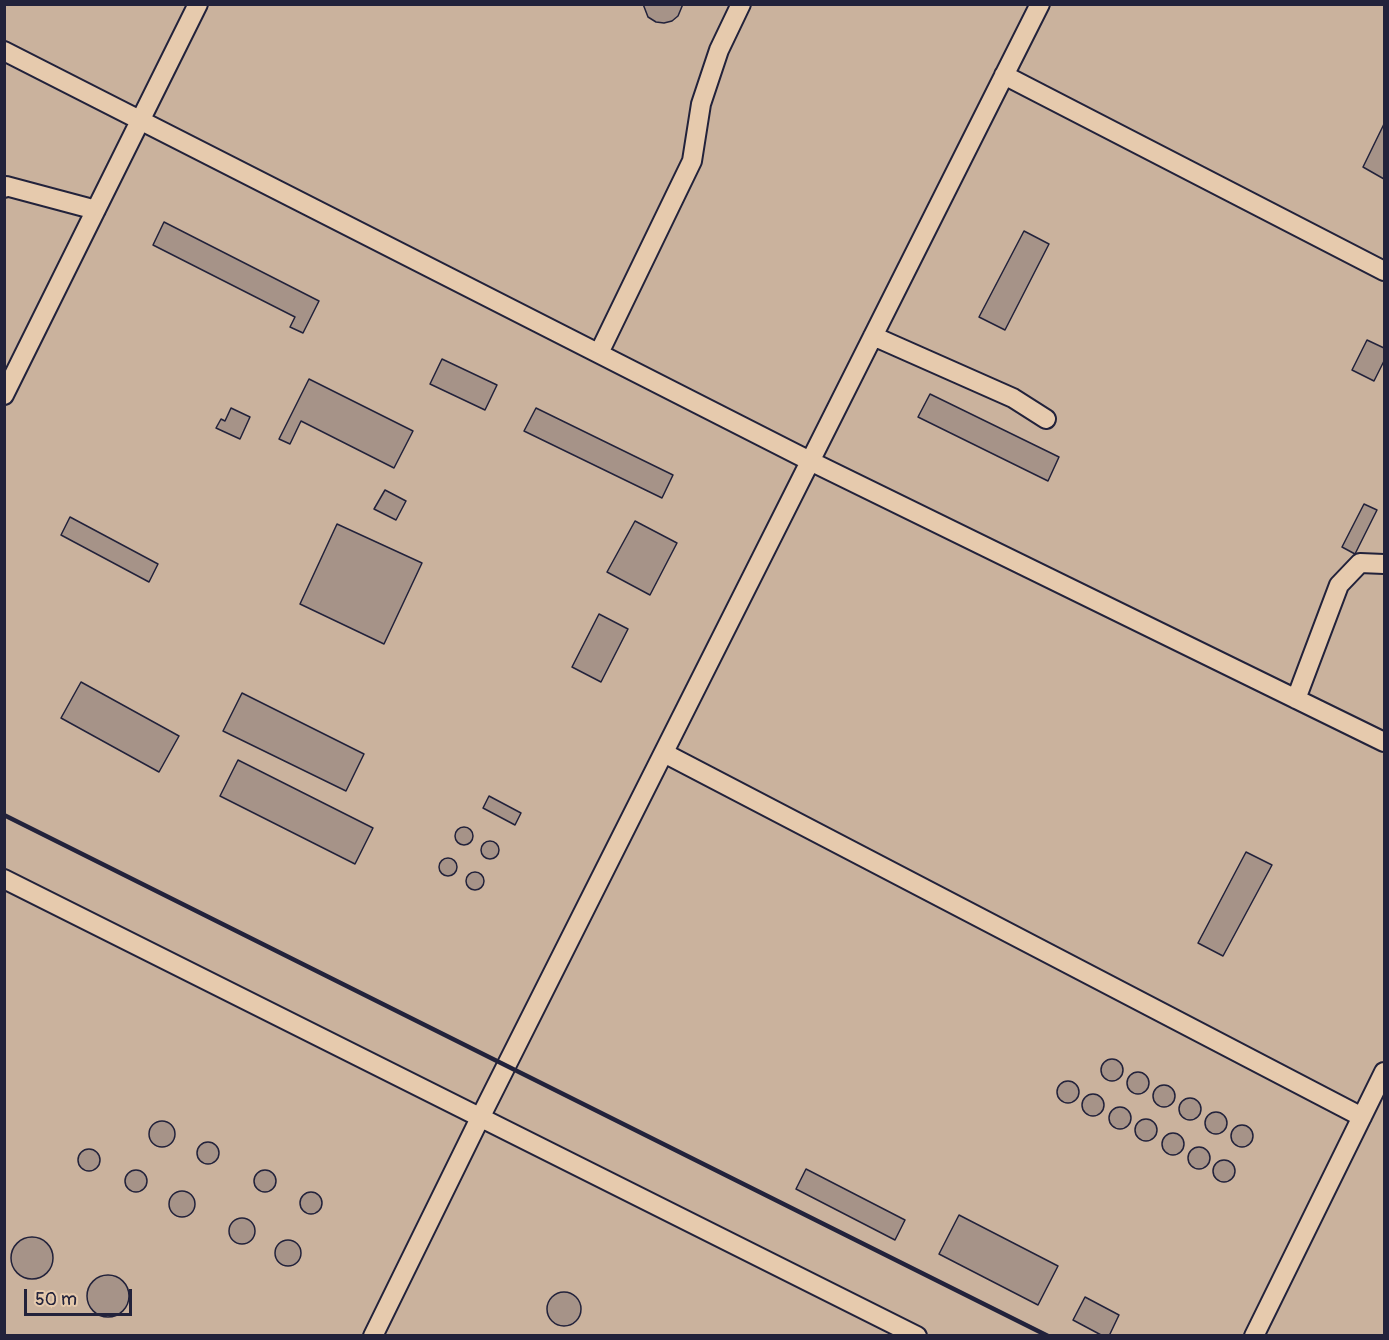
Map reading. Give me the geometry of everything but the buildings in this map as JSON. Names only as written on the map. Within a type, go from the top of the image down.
[{"type":"lane","points":[[4,395],[198,4]]},
{"type":"lane","points":[[599,353],[692,161],[701,104],[719,50],[741,4]]},
{"type":"lane","points":[[373,1335],[1040,4]]},
{"type":"lane","points":[[4,51],[810,461],[1384,742]]},
{"type":"lane","points":[[1004,75],[1384,272]]},
{"type":"lane","points":[[4,188],[6,186],[96,210]]},
{"type":"lane","points":[[873,336],[1013,398],[1046,419]]},
{"type":"lane","points":[[1296,699],[1339,585],[1360,563],[1384,564]]},
{"type":"lane","points":[[664,753],[1362,1117]]},
{"type":"lane","points":[[4,879],[917,1335]]},
{"type":"lane","points":[[1254,1335],[1384,1072]]},
{"type":"shaded area","points":[[5,5],[1384,5],[1384,1335],[5,1335]]},
{"type":"railway","points":[[4,815],[1048,1336]]}]
